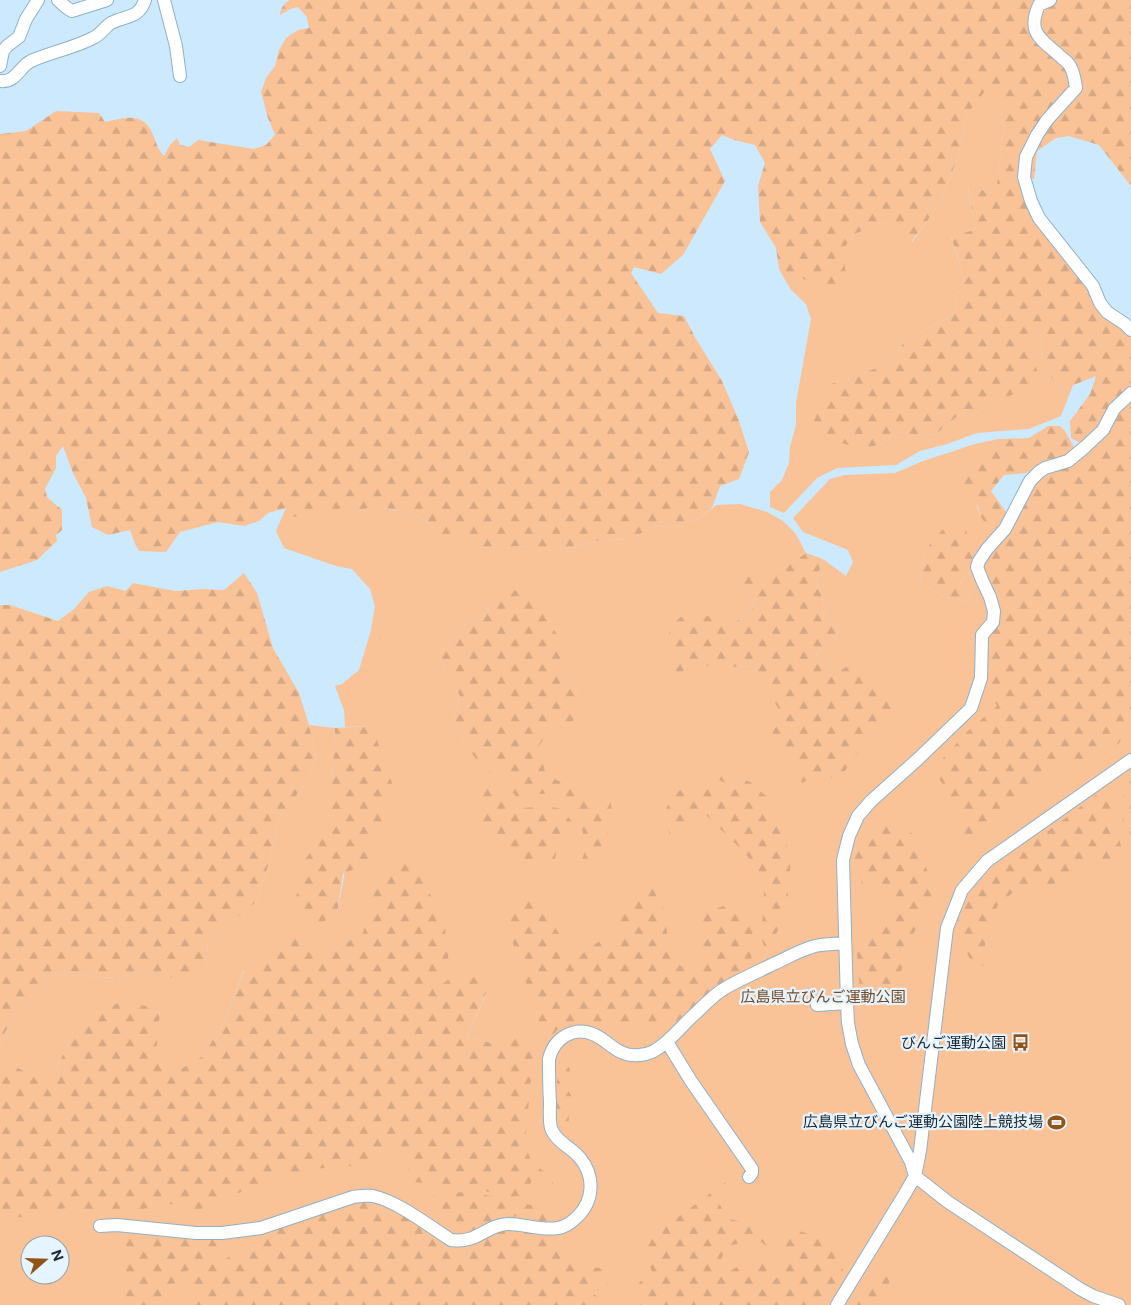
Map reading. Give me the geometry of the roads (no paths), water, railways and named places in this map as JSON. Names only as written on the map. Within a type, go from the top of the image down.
[{"type":"street","points":[[0,66],[3,51],[19,37],[26,19],[38,0]]},
{"type":"street","points":[[58,0],[72,11],[107,0]]},
{"type":"street","points":[[0,81],[12,79],[29,62],[95,37],[111,23],[134,14],[142,8],[145,0]]},
{"type":"street","points":[[164,0],[176,46],[180,76]]},
{"type":"street","points":[[1050,0],[1039,5],[1035,15],[1034,27],[1038,36],[1069,64],[1076,88],[1047,120],[1037,136],[1026,157],[1024,177],[1031,201],[1039,218],[1093,286],[1100,303],[1107,312],[1131,330]]},
{"type":"street","points":[[1119,1305],[1093,1296],[1080,1289],[948,1202],[915,1176],[911,1162],[859,1065],[852,1044],[847,1003],[843,860],[849,836],[858,816],[871,801],[971,708],[981,678],[982,636],[993,622],[994,610],[977,567],[986,549],[1005,529],[1030,481],[1045,468],[1068,461],[1085,447],[1103,430],[1114,409],[1131,393]]},
{"type":"street","points":[[837,1305],[915,1176],[920,1151],[947,928],[962,890],[987,861],[1131,760]]},
{"type":"street","points":[[100,1226],[116,1225],[196,1233],[222,1233],[261,1228],[353,1197],[372,1196],[394,1204],[451,1240],[460,1242],[470,1240],[500,1225],[509,1224],[542,1229],[560,1228],[572,1222],[588,1203],[591,1192],[591,1179],[580,1158],[556,1137],[552,1129],[550,1119],[549,1059],[557,1042],[566,1035],[588,1032],[621,1052],[635,1056],[646,1054],[666,1042],[722,990],[799,951],[816,946],[845,943]]},
{"type":"street","points":[[817,1005],[847,1003]]},
{"type":"street","points":[[666,1042],[752,1169],[752,1173],[748,1176]]},
{"type":"place","name":"びんご運動公園","points":[[1020,1043]]},
{"type":"place","name":"広島県立びんご運動公園陸上競技場","points":[[1057,1122]]},
{"type":"park label","name":"広島県立びんご運動公園","points":[[823,997]]}]
